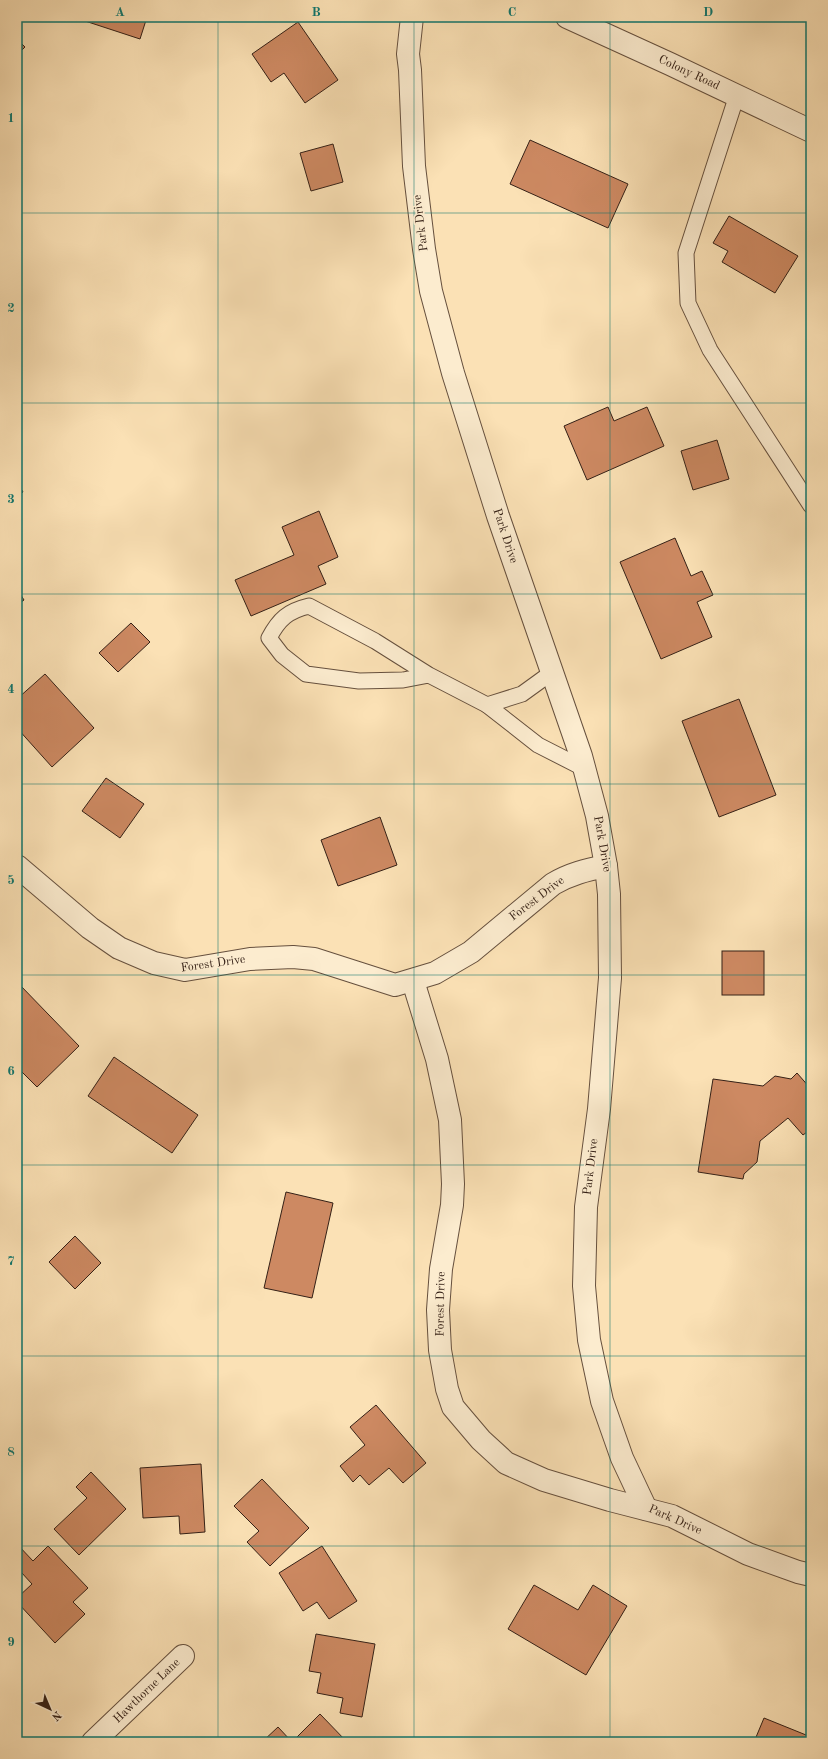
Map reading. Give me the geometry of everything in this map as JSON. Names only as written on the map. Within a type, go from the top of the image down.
[{"type":"street","name":"Park Drive","points":[[412,17],[408,54],[414,166],[424,250],[431,291],[453,373],[495,508],[585,769],[597,816],[606,866],[609,894],[610,978],[599,1109],[586,1207],[584,1286],[589,1340],[602,1401],[622,1458],[646,1509],[672,1516],[748,1554],[798,1572],[811,1575]]},
{"type":"street","name":"Colony Road","points":[[567,17],[737,95],[811,132]]},
{"type":"street","name":"Forest Drive","points":[[17,866],[90,928],[119,948],[154,963],[173,969],[185,970],[250,959],[293,957],[314,959],[395,985],[413,981],[435,973],[471,952],[553,884],[583,870],[606,866]]},
{"type":"street","name":"Forest Drive","points":[[413,981],[437,1059],[450,1120],[453,1191],[441,1269],[438,1310],[440,1350],[447,1389],[453,1407],[481,1440],[506,1463],[544,1480],[646,1509]]},
{"type":"street","name":"Hawthorne Lane","points":[[93,1742],[183,1656]]},
{"type":"lane","points":[[737,95],[686,253],[688,303],[710,350],[811,506]]},
{"type":"lane","points":[[429,675],[403,680],[359,681],[306,674],[282,655],[269,638],[277,623],[294,610],[309,606],[375,641],[429,675],[487,705],[538,745],[585,769]]},
{"type":"lane","points":[[487,705],[522,694],[552,672]]},
{"type":"building","points":[[83,17],[147,17],[140,39],[82,20]]},
{"type":"building","points":[[298,22],[338,80],[305,103],[284,73],[271,82],[252,54]]},
{"type":"building","points":[[17,39],[25,47],[17,55]]},
{"type":"building","points":[[530,140],[628,184],[608,228],[510,184]]},
{"type":"building","points":[[333,144],[343,182],[311,191],[300,153]]},
{"type":"building","points":[[729,216],[798,256],[775,293],[722,262],[728,251],[713,243]]},
{"type":"building","points":[[608,407],[614,421],[647,407],[664,446],[587,480],[564,426]]},
{"type":"building","points":[[717,440],[729,479],[693,490],[681,451]]},
{"type":"building","points":[[17,482],[23,492],[17,496]]},
{"type":"building","points":[[319,511],[338,557],[318,566],[326,584],[251,616],[235,580],[294,555],[282,527]]},
{"type":"building","points":[[675,538],[691,576],[702,571],[713,595],[697,602],[712,637],[661,659],[620,562]]},
{"type":"building","points":[[17,589],[24,600],[17,605]]},
{"type":"building","points":[[131,623],[150,642],[118,672],[99,653]]},
{"type":"building","points":[[45,674],[94,728],[52,767],[17,728],[17,699]]},
{"type":"building","points":[[739,699],[776,795],[719,817],[682,721]]},
{"type":"building","points":[[106,778],[144,804],[120,838],[82,811]]},
{"type":"building","points":[[380,817],[397,865],[338,886],[321,840]]},
{"type":"building","points":[[722,951],[764,951],[764,995],[722,995]]},
{"type":"building","points":[[19,984],[79,1046],[37,1087],[17,1067],[17,986]]},
{"type":"building","points":[[114,1057],[198,1115],[172,1153],[88,1096]]},
{"type":"building","points":[[797,1073],[811,1089],[811,1129],[803,1135],[788,1118],[760,1141],[757,1162],[744,1174],[743,1179],[698,1172],[713,1079],[763,1086],[775,1076],[791,1079]]},
{"type":"building","points":[[286,1192],[333,1203],[312,1298],[264,1288]]},
{"type":"building","points":[[75,1236],[101,1263],[75,1289],[49,1262]]},
{"type":"building","points":[[376,1405],[426,1463],[403,1483],[389,1468],[369,1485],[360,1475],[353,1482],[340,1466],[365,1445],[350,1427]]},
{"type":"building","points":[[201,1464],[205,1532],[180,1534],[179,1516],[143,1518],[140,1468]]},
{"type":"building","points":[[91,1472],[126,1509],[79,1555],[54,1529],[87,1498],[76,1487]]},
{"type":"building","points":[[262,1479],[309,1528],[270,1566],[247,1542],[259,1531],[234,1506]]},
{"type":"building","points":[[17,1544],[33,1561],[48,1546],[88,1588],[73,1602],[85,1614],[55,1643],[17,1602],[17,1598],[32,1584],[21,1572],[17,1576]]},
{"type":"building","points":[[322,1546],[357,1601],[329,1619],[317,1602],[303,1611],[279,1573]]},
{"type":"building","points":[[534,1585],[578,1610],[593,1585],[627,1606],[586,1675],[508,1629]]},
{"type":"building","points":[[316,1634],[375,1644],[362,1717],[340,1713],[343,1698],[317,1693],[321,1673],[309,1671]]},
{"type":"building","points":[[320,1714],[347,1742],[292,1742]]},
{"type":"building","points":[[764,1718],[811,1737],[811,1742],[754,1742]]},
{"type":"building","points":[[278,1727],[292,1742],[262,1742]]}]
